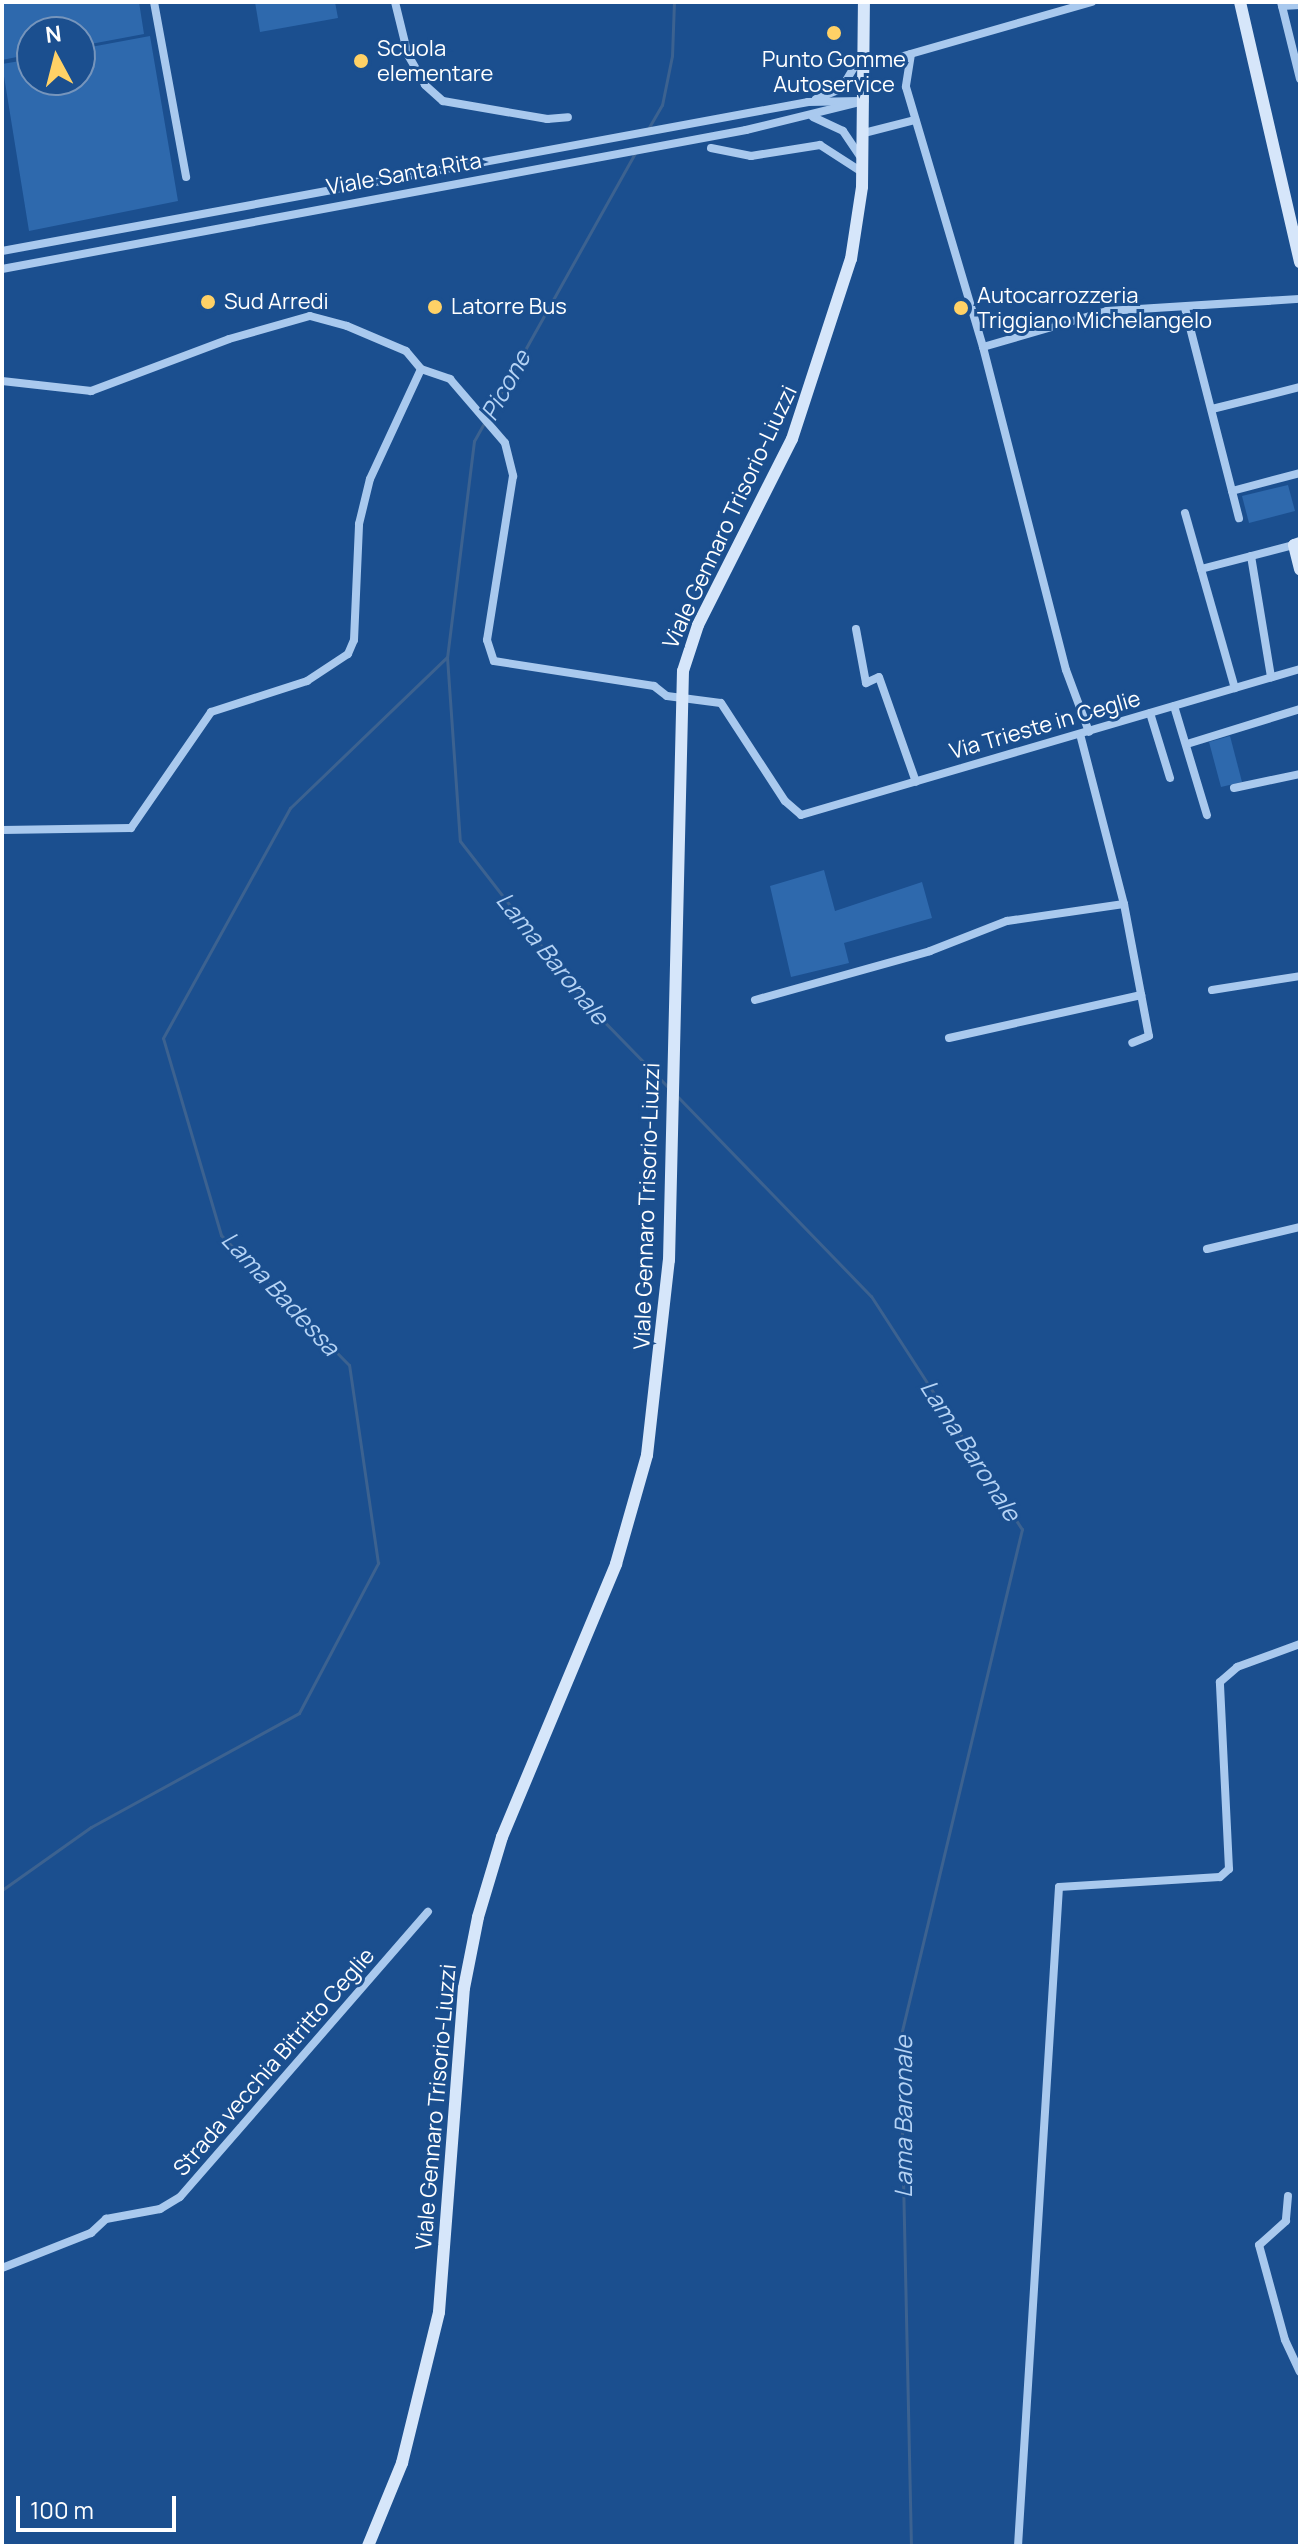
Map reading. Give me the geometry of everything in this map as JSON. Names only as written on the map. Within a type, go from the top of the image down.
[{"type":"main road","name":"Viale Gennaro Trisorio-Liuzzi","points":[[368,2546],[402,2463],[439,2312],[464,1988],[478,1917],[502,1837],[616,1564],[647,1455],[665,1314],[680,697],[698,625],[792,439],[815,380],[851,259],[864,133],[864,2]]},
{"type":"main road","points":[[1240,2],[1300,262]]},
{"type":"main road","points":[[1299,547],[1300,569]]},
{"type":"street","points":[[154,2],[186,177]]},
{"type":"street","points":[[395,2],[408,55],[425,85],[443,101],[547,119],[568,117]]},
{"type":"street","points":[[865,67],[1092,2]]},
{"type":"street","points":[[1300,5],[1282,4],[1300,79]]},
{"type":"street","points":[[808,102],[851,80],[865,46]]},
{"type":"street","points":[[911,54],[906,87],[983,347],[1084,733],[1124,904],[1149,1036],[1132,1043]]},
{"type":"street","points":[[808,102],[865,101]]},
{"type":"street","name":"Viale Santa Rita","points":[[2,269],[746,130],[812,117],[865,101]]},
{"type":"street","name":"Viale Santa Rita","points":[[2,251],[808,102]]},
{"type":"street","points":[[756,112],[759,127]]},
{"type":"street","points":[[812,117],[843,131],[862,166]]},
{"type":"street","points":[[864,133],[915,120]]},
{"type":"street","points":[[711,148],[751,156],[820,145],[862,166]]},
{"type":"street","points":[[105,232],[107,247]]},
{"type":"street","points":[[983,347],[1107,311],[1300,299]]},
{"type":"street","points":[[1185,308],[1239,518]]},
{"type":"street","points":[[2,381],[91,391],[229,339],[310,316],[406,351],[421,369],[450,379],[505,443],[513,476],[487,652],[494,661],[654,686],[667,696],[680,697]]},
{"type":"street","points":[[2,830],[131,828],[211,712],[307,681],[348,654],[354,640],[359,524],[370,479],[421,369]]},
{"type":"street","points":[[1212,409],[1300,387]]},
{"type":"street","points":[[1232,491],[1300,473]]},
{"type":"street","points":[[1185,513],[1235,688]]},
{"type":"street","points":[[1201,569],[1299,547]]},
{"type":"street","points":[[1251,556],[1271,677]]},
{"type":"street","points":[[856,629],[866,683],[879,677],[916,782]]},
{"type":"street","name":"Via Trieste in Ceglie","points":[[680,697],[721,703],[785,801],[801,815],[1300,669]]},
{"type":"street","points":[[1174,706],[1207,815]]},
{"type":"street","points":[[1187,744],[1300,709]]},
{"type":"street","points":[[1150,713],[1170,778]]},
{"type":"street","points":[[1234,788],[1300,774]]},
{"type":"street","points":[[755,1000],[930,951],[1007,921],[1124,904]]},
{"type":"street","points":[[1212,990],[1300,976]]},
{"type":"street","points":[[949,1038],[1141,995]]},
{"type":"street","points":[[1207,1249],[1300,1227]]},
{"type":"street","points":[[1018,2546],[1059,1887],[1220,1877],[1229,1869],[1220,1682],[1237,1667],[1300,1644]]},
{"type":"street","name":"Strada vecchia Bitritto Ceglie","points":[[2,2268],[91,2233],[106,2219],[160,2209],[180,2197],[428,1912]]},
{"type":"street","points":[[1288,2196],[1286,2221],[1259,2245],[1285,2340],[1300,2372]]},
{"type":"shaded area","points":[[2,2],[139,2],[144,34],[96,43],[96,16],[16,16],[16,57],[2,60]]},
{"type":"shaded area","points":[[255,2],[335,2],[338,18],[260,32]]},
{"type":"shaded area","points":[[150,36],[178,201],[29,231],[2,64],[16,62],[16,96],[96,96],[96,46]]},
{"type":"shaded area","points":[[1288,485],[1295,511],[1249,523],[1242,496]]},
{"type":"shaded area","points":[[1230,736],[1242,782],[1221,787],[1209,742]]},
{"type":"shaded area","points":[[824,870],[835,911],[922,882],[932,918],[844,943],[849,963],[791,977],[770,886]]},
{"type":"waterway","name":"Picone","points":[[648,129],[662,105],[672,56],[674,2]]},
{"type":"waterway","name":"Picone","points":[[635,153],[474,441],[447,657],[460,841],[584,1001],[670,1089]]},
{"type":"waterway","name":"Lama Badessa","points":[[2,1890],[91,1827],[299,1713],[378,1563],[349,1365],[221,1235],[163,1038],[290,808],[447,657]]},
{"type":"waterway","name":"Lama Baronale","points":[[678,1097],[871,1296],[1022,1529],[900,2039],[911,2546]]},
{"type":"place","name":"Punto Gomme Autoservice","points":[[834,33]]},
{"type":"place","name":"Scuola elementare","points":[[361,61]]},
{"type":"place","name":"Sud Arredi","points":[[208,302]]},
{"type":"place","name":"Latorre Bus","points":[[435,307]]},
{"type":"place","name":"Autocarrozzeria Triggiano Michelangelo","points":[[961,308]]}]
